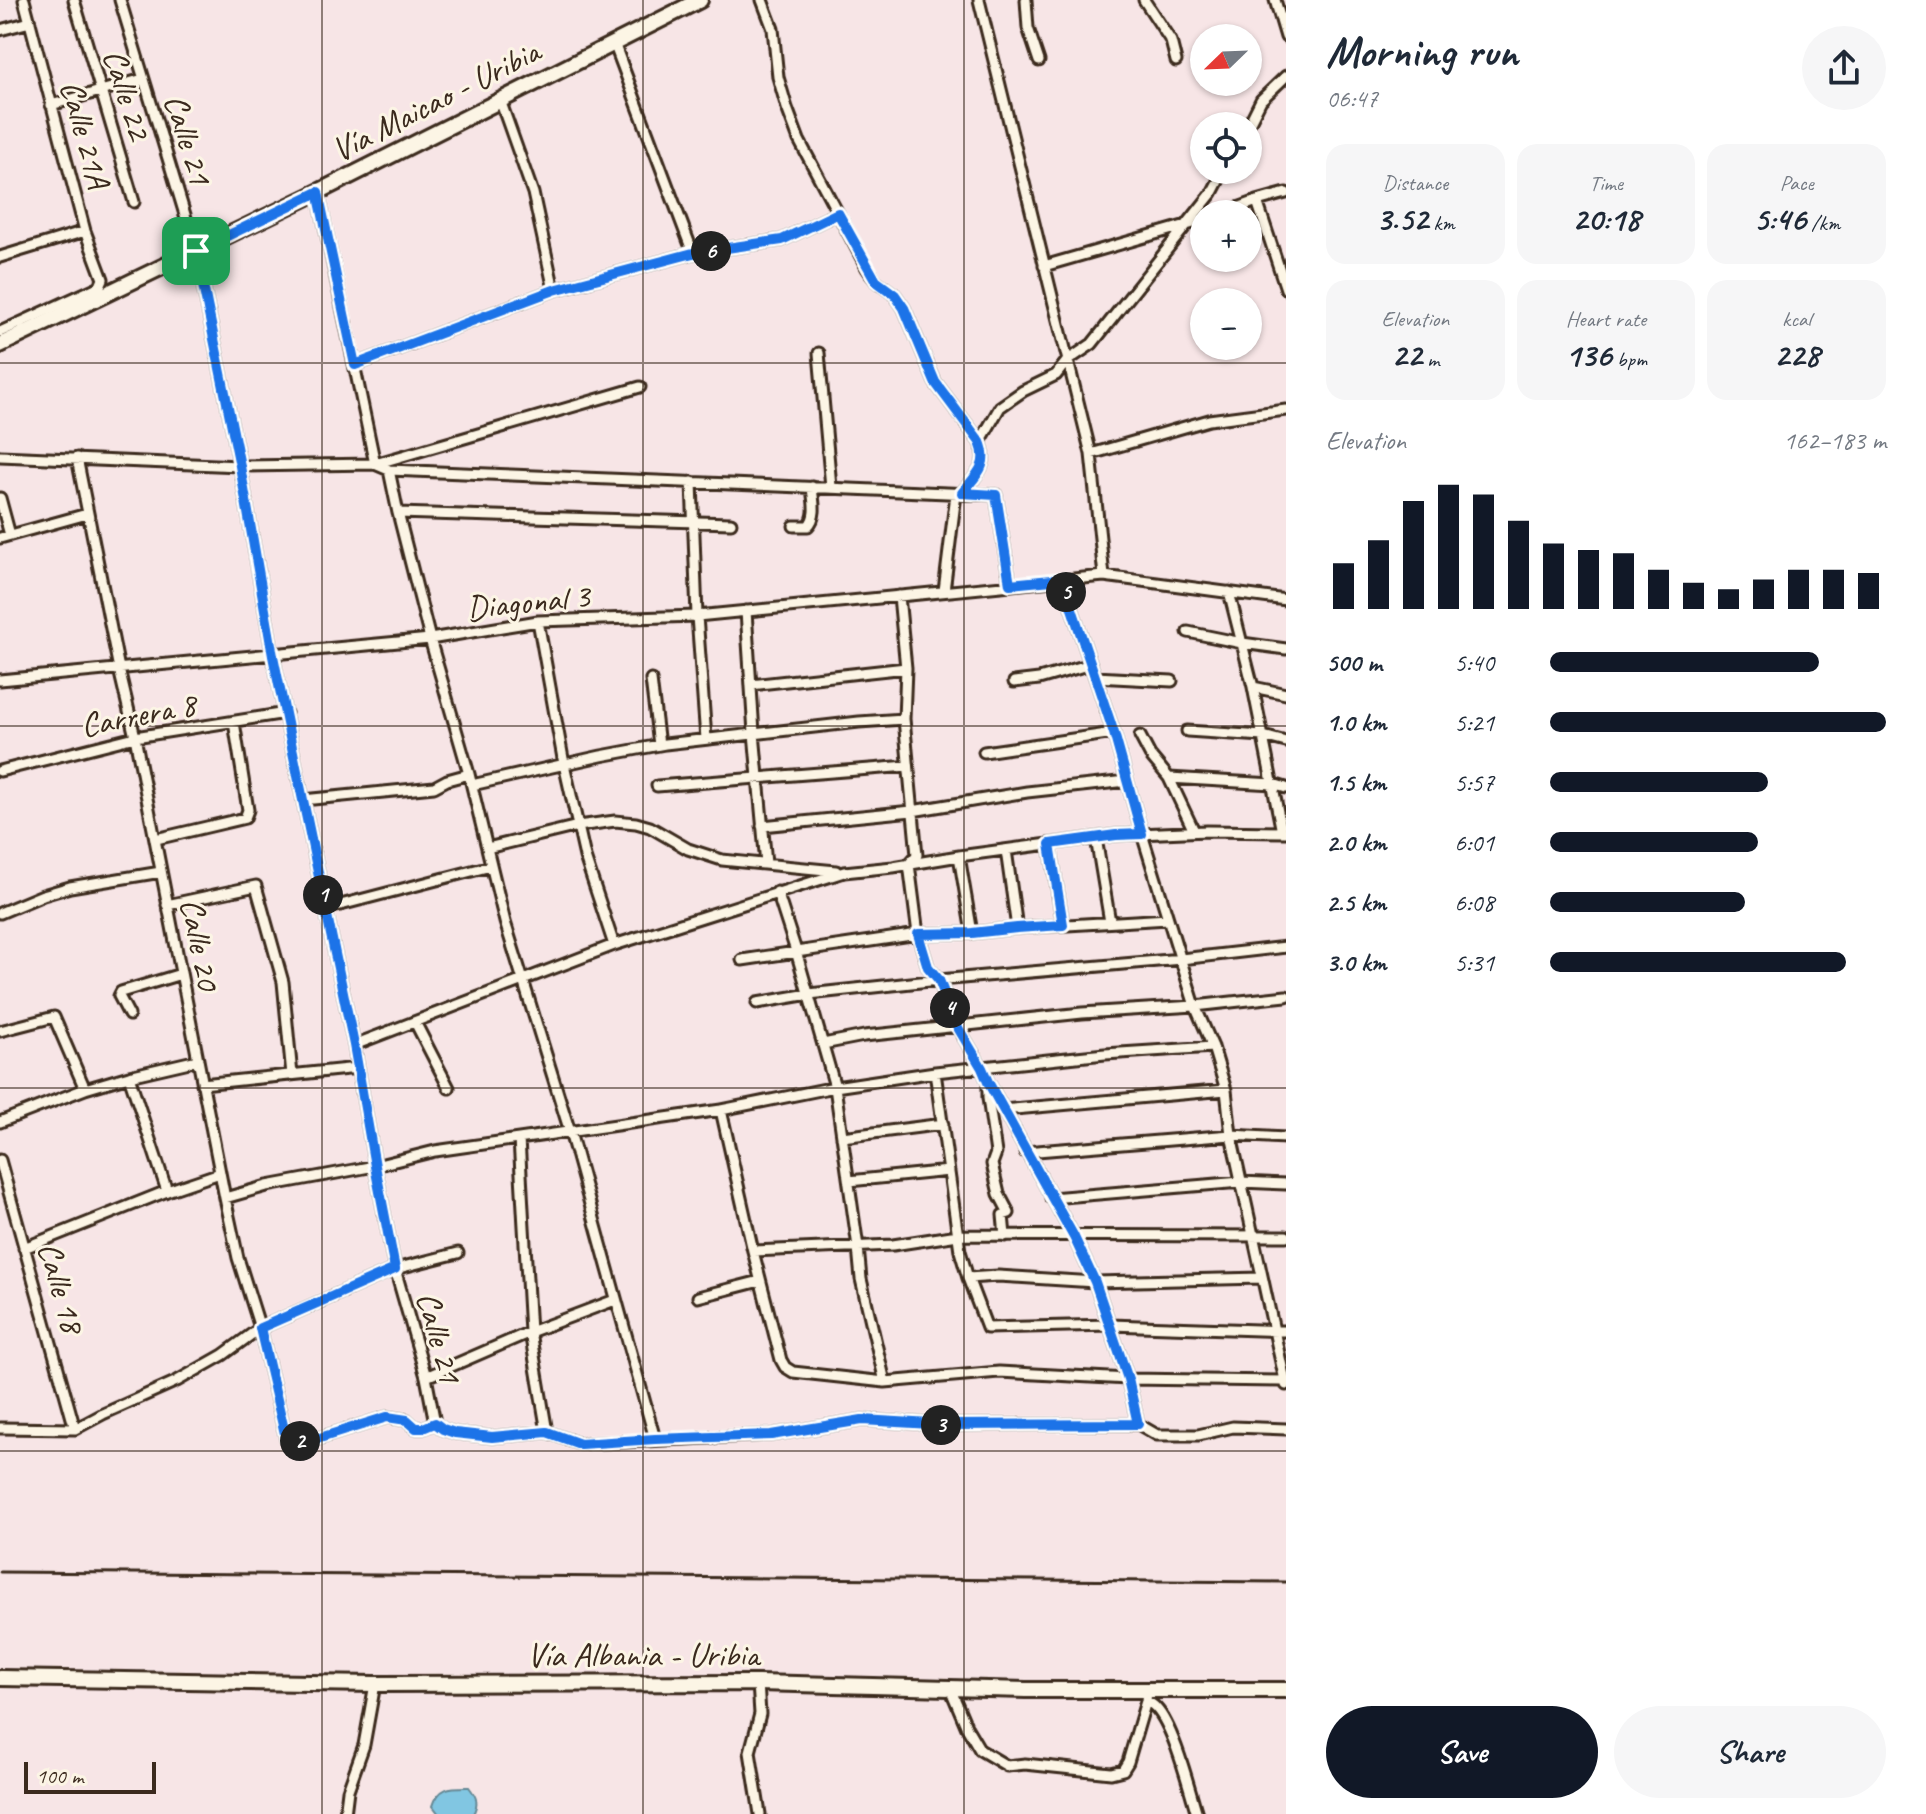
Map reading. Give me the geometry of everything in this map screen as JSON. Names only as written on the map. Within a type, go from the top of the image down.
[{"type":"main road","name":"Vía Maicao - Uribia","points":[[0,345],[318,192],[700,0]]},
{"type":"main road","name":"Vía Albania - Uribia","points":[[0,1678],[375,1684],[758,1683],[1147,1695],[1286,1690]]},
{"type":"street","name":"Calle 21A","points":[[0,332],[100,286],[103,279],[85,231],[24,0]]},
{"type":"street","name":"Calle 22","points":[[74,0],[134,202]]},
{"type":"street","name":"Calle 21","points":[[120,0],[196,251],[240,466],[273,656],[354,1045],[395,1269],[426,1377],[435,1423]]},
{"type":"street","points":[[762,0],[773,29],[778,77],[799,140],[876,281],[895,295],[904,308],[935,382],[980,442],[984,452],[980,471],[959,493],[944,591]]},
{"type":"street","points":[[979,0],[1091,454],[1104,576]]},
{"type":"street","points":[[1026,0],[1028,28],[1039,61]]},
{"type":"street","points":[[1144,0],[1171,41],[1176,61]]},
{"type":"street","points":[[1275,0],[1286,37]]},
{"type":"street","points":[[0,30],[30,22]]},
{"type":"street","points":[[614,43],[693,253]]},
{"type":"street","points":[[1255,112],[1261,100],[1286,76]]},
{"type":"street","points":[[51,105],[143,79]]},
{"type":"street","points":[[500,100],[533,193],[554,290]]},
{"type":"street","points":[[980,442],[1000,407],[1023,391],[1056,375],[1067,361],[1092,344],[1217,184]]},
{"type":"street","points":[[318,192],[375,464]]},
{"type":"street","points":[[1261,200],[1286,193]]},
{"type":"street","points":[[355,365],[554,290],[693,253],[782,240],[838,213]]},
{"type":"street","points":[[1262,213],[1282,260],[1286,289]]},
{"type":"street","points":[[1044,266],[1190,225]]},
{"type":"street","points":[[0,257],[85,231]]},
{"type":"street","points":[[819,353],[831,487]]},
{"type":"street","points":[[0,456],[240,466],[375,464],[640,387]]},
{"type":"street","points":[[1091,454],[1209,420],[1286,410]]},
{"type":"street","name":"Calle 20","points":[[77,458],[156,839],[225,1198],[286,1438],[307,1442],[387,1417],[407,1420],[416,1428],[435,1423]]},
{"type":"street","points":[[375,464],[389,470],[996,495],[1010,584]]},
{"type":"street","points":[[389,470],[505,922],[570,1132],[655,1439]]},
{"type":"street","points":[[692,482],[706,739]]},
{"type":"street","points":[[794,526],[808,526],[812,522],[812,487]]},
{"type":"street","points":[[0,498],[5,536],[87,514]]},
{"type":"street","points":[[398,513],[731,523]]},
{"type":"street","name":"Diagonal 3","points":[[0,680],[430,639],[538,621],[697,616],[1104,576],[1284,597]]},
{"type":"street","points":[[721,1110],[781,1360],[793,1372],[885,1382],[999,1372],[1286,1383],[1231,1135],[1226,1090],[1213,1047],[1195,1006],[1114,733],[1062,579]]},
{"type":"street","points":[[354,1045],[614,945],[844,872],[1096,838],[1194,831],[1284,832],[1229,592]]},
{"type":"street","points":[[899,596],[906,668],[904,719],[917,855],[909,864],[918,934],[928,967],[939,980],[957,1026],[1074,1237],[1095,1282],[1128,1379],[1138,1424]]},
{"type":"street","points":[[746,611],[766,864]]},
{"type":"street","points":[[538,621],[564,764],[585,857],[614,945]]},
{"type":"street","points":[[1188,632],[1286,649]]},
{"type":"street","points":[[1014,682],[1039,679],[1091,664]]},
{"type":"street","points":[[751,685],[906,668]]},
{"type":"street","points":[[1095,677],[1172,681]]},
{"type":"street","points":[[651,680],[659,745]]},
{"type":"street","points":[[1253,687],[1286,694]]},
{"type":"street","name":"Carrera 8","points":[[0,771],[135,737],[286,713]]},
{"type":"street","points":[[472,785],[659,745],[904,719]]},
{"type":"street","points":[[156,839],[245,818],[248,810],[234,722]]},
{"type":"street","points":[[1187,731],[1263,736],[1286,742]]},
{"type":"street","points":[[984,752],[1114,733]]},
{"type":"street","points":[[1140,736],[1150,755],[1169,778],[1194,831]]},
{"type":"street","points":[[657,786],[908,766]]},
{"type":"street","points":[[303,800],[434,787],[469,774]]},
{"type":"street","points":[[1169,778],[1273,784],[1286,788]]},
{"type":"street","points":[[762,826],[912,811],[1027,792],[1127,781]]},
{"type":"street","points":[[487,848],[578,826],[615,821],[650,827],[688,849],[722,860],[844,872]]},
{"type":"street","points":[[1096,838],[1110,922]]},
{"type":"street","points":[[1050,844],[1063,925]]},
{"type":"street","points":[[1006,850],[1017,928]]},
{"type":"street","points":[[959,856],[972,933]]},
{"type":"street","points":[[325,909],[491,866]]},
{"type":"street","points":[[0,913],[70,887],[161,872]]},
{"type":"street","points":[[167,905],[256,886],[283,982],[292,1075]]},
{"type":"street","points":[[777,892],[835,1087],[861,1279],[885,1382]]},
{"type":"street","points":[[742,960],[918,934],[1168,919]]},
{"type":"street","points":[[757,1003],[809,994],[939,980],[1286,947]]},
{"type":"street","points":[[129,1015],[119,996],[121,992],[181,974]]},
{"type":"street","points":[[823,1044],[864,1036],[1082,1013],[1195,1006],[1286,996]]},
{"type":"street","points":[[0,1031],[54,1017],[85,1089]]},
{"type":"street","points":[[415,1022],[449,1088]]},
{"type":"street","points":[[225,1198],[267,1186],[375,1166],[435,1151],[721,1110],[835,1087],[935,1072],[1105,1054],[1213,1047]]},
{"type":"street","points":[[0,1122],[85,1089],[198,1060]]},
{"type":"street","points":[[202,1084],[358,1068]]},
{"type":"street","points":[[935,1072],[960,1251],[987,1328],[1110,1325],[1286,1331]]},
{"type":"street","points":[[129,1076],[167,1191]]},
{"type":"street","points":[[988,1082],[996,1153],[992,1164],[999,1194],[1009,1213],[1003,1215],[1005,1236]]},
{"type":"street","points":[[1003,1110],[1226,1090]]},
{"type":"street","points":[[842,1137],[943,1124]]},
{"type":"street","points":[[1025,1152],[1231,1135],[1286,1138]]},
{"type":"street","points":[[519,1139],[530,1332],[547,1432]]},
{"type":"street","name":"Calle 18","points":[[0,1160],[75,1429]]},
{"type":"street","points":[[849,1181],[949,1171]]},
{"type":"street","points":[[24,1248],[220,1173]]},
{"type":"street","points":[[1051,1198],[1241,1182],[1286,1184]]},
{"type":"street","points":[[753,1251],[893,1245],[958,1235],[1286,1236]]},
{"type":"street","points":[[0,1428],[75,1429],[177,1381],[223,1355],[260,1328],[395,1269],[458,1253]]},
{"type":"street","points":[[968,1278],[998,1276],[1095,1282],[1262,1278]]},
{"type":"street","points":[[698,1297],[760,1281]]},
{"type":"street","points":[[426,1377],[530,1332],[615,1300]]},
{"type":"street","points":[[435,1423],[455,1433],[492,1437],[547,1432],[580,1444],[771,1435],[862,1420],[949,1425],[1138,1424],[1157,1435],[1198,1435],[1233,1427],[1286,1429]]},
{"type":"street","points":[[758,1683],[760,1714],[750,1752],[760,1814]]},
{"type":"street","points":[[345,1814],[348,1790],[364,1745],[375,1684]]},
{"type":"street","points":[[950,1688],[980,1750],[1007,1766],[1025,1764],[1111,1773],[1123,1770],[1128,1762],[1147,1695]]},
{"type":"street","points":[[1147,1695],[1165,1721],[1177,1749],[1197,1814]]},
{"type":"water","points":[[469,1787],[476,1800],[473,1814],[439,1814],[433,1806],[442,1791]]},
{"type":"railway","points":[[0,1572],[1286,1582]]},
{"type":"route","points":[[318,192],[355,365],[554,290],[693,253],[782,240],[838,213],[876,281],[895,295],[904,308],[935,382],[980,442],[984,460],[980,471],[962,493],[996,495],[1010,584],[1062,579],[1114,733],[1142,834],[1050,844],[1063,925],[918,934],[928,967],[939,980],[957,1026],[1074,1237],[1095,1282],[1128,1379],[1138,1424],[949,1425],[862,1420],[771,1435],[580,1444],[547,1432],[492,1437],[455,1433],[435,1423],[416,1428],[407,1420],[387,1417],[307,1442],[286,1438],[260,1328],[395,1269],[354,1045],[273,656],[240,466],[196,251],[318,192]]}]
